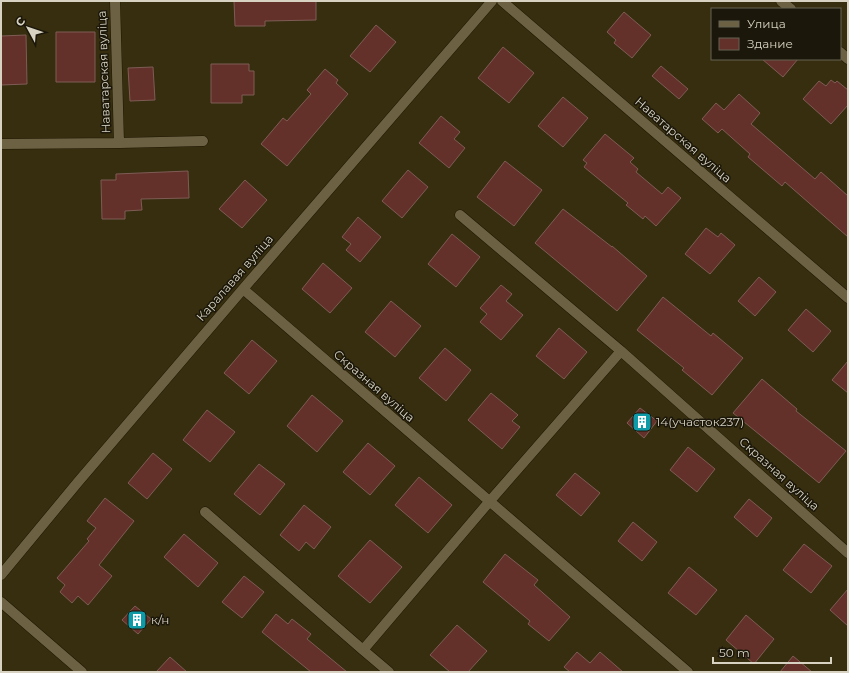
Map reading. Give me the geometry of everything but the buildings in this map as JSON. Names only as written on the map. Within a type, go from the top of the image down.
[{"type":"street","name":"Наватарская вуліца","points":[[115,1],[120,143]]},
{"type":"street","name":"Каралавая вуліца","points":[[1,575],[78,482],[243,289],[492,1]]},
{"type":"street","name":"Наватарская вуліца","points":[[502,1],[848,298]]},
{"type":"street","points":[[781,1],[790,8]]},
{"type":"street","name":"Наватарская вуліца","points":[[1,144],[203,141]]},
{"type":"street","name":"Скразная вуліца","points":[[460,215],[621,351],[848,553]]},
{"type":"street","name":"Скразная вуліца","points":[[243,289],[688,672]]},
{"type":"street","points":[[363,650],[489,502],[621,351]]},
{"type":"street","points":[[205,512],[389,672]]},
{"type":"street","points":[[1,602],[82,672]]},
{"type":"place","name":"14(участок237)","points":[[642,422]]},
{"type":"place","name":"к/н","points":[[137,620]]}]
